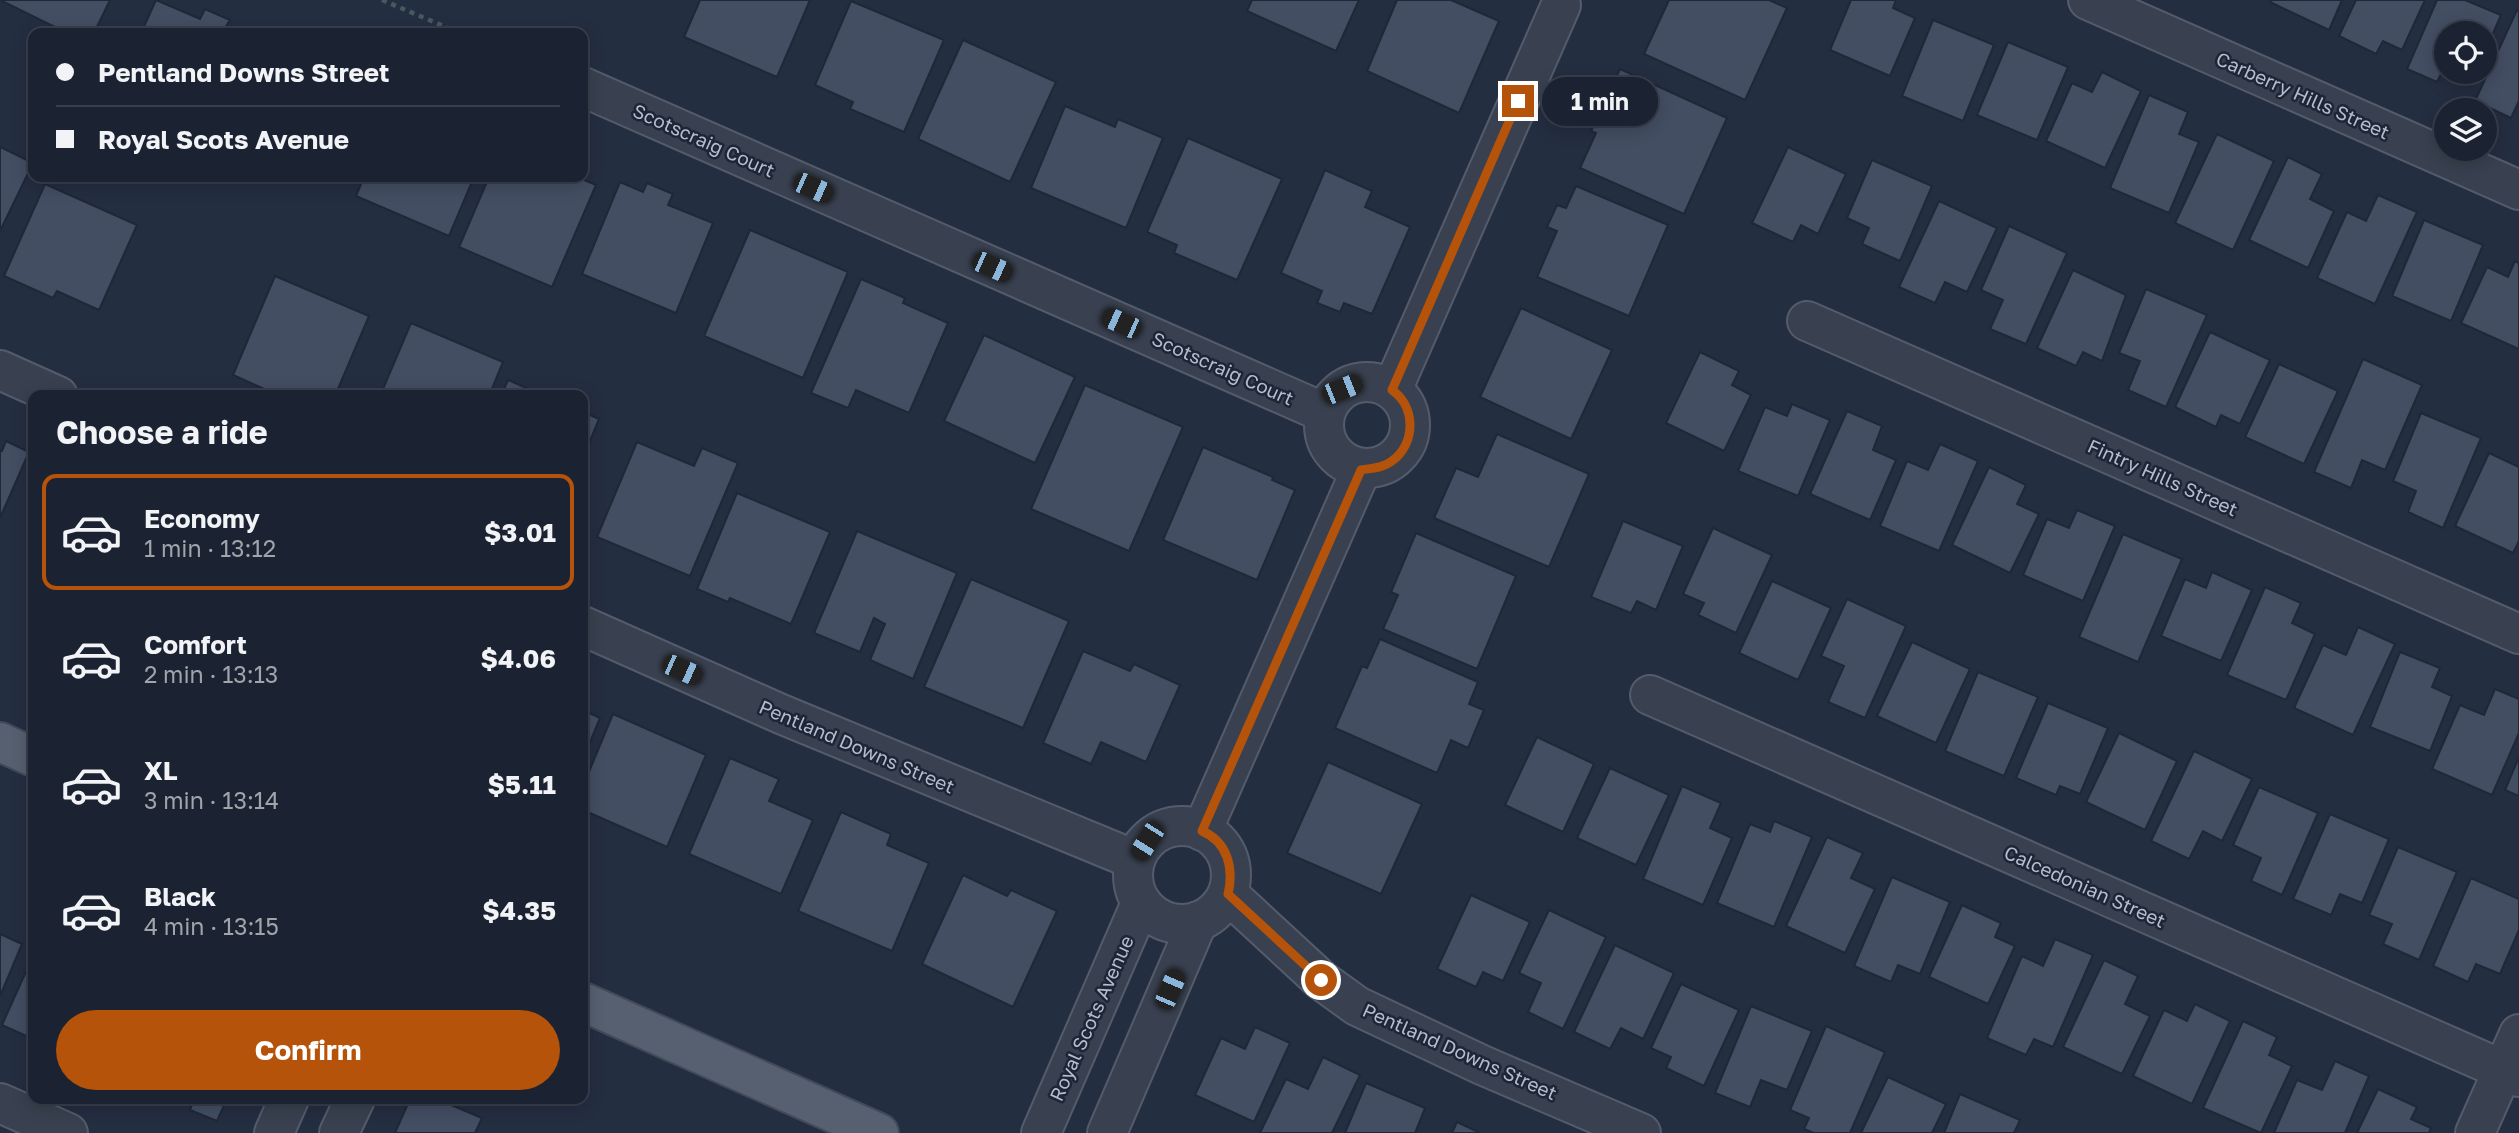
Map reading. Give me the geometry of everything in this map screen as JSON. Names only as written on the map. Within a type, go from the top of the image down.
[{"type":"main road","points":[[0,742],[28,755]]},
{"type":"main road","points":[[588,1004],[879,1133]]},
{"type":"street","name":"Carberry Hills Street","points":[[2088,0],[2519,190]]},
{"type":"street","points":[[1392,390],[1567,2]]},
{"type":"street","name":"Scotscraig Court","points":[[588,89],[1325,413]]},
{"type":"street","name":"Fintry Hills Street","points":[[1807,321],[2519,634]]},
{"type":"street","points":[[0,370],[45,390]]},
{"type":"street","points":[[1372,382],[1392,390],[1407,408],[1411,422],[1409,438],[1402,451],[1391,462],[1377,468],[1361,470],[1335,456],[1327,443],[1324,428],[1325,413],[1331,400],[1342,389],[1357,383],[1372,382]]},
{"type":"street","points":[[1202,831],[1361,470]]},
{"type":"street","name":"Pentland Downs Street","points":[[588,628],[831,736],[1135,860]]},
{"type":"street","name":"Calcedonian Street","points":[[1650,695],[2511,1073]]},
{"type":"street","points":[[1177,826],[1194,827],[1202,831],[1210,834],[1223,847],[1230,863],[1228,894],[1220,907],[1207,918],[1190,924],[1173,924],[1158,919],[1141,903],[1136,894],[1133,877],[1135,860],[1147,841],[1161,831],[1177,826]]},
{"type":"street","name":"Pentland Downs Street","points":[[1228,894],[1321,980],[1357,1006],[1482,1065],[1641,1133]]},
{"type":"street","name":"Royal Scots Avenue","points":[[1041,1133],[1141,903]]},
{"type":"street","points":[[1107,1133],[1198,921]]},
{"type":"street","points":[[2475,1133],[2511,1073],[2519,1034]]},
{"type":"street","points":[[1083,1037],[1138,1061]]},
{"type":"street","points":[[0,1103],[54,1130]]},
{"type":"street","points":[[274,1133],[287,1104]]},
{"type":"street","points":[[340,1133],[353,1104]]},
{"type":"path","points":[[382,0],[448,28]]},
{"type":"building","points":[[0,0],[110,0],[96,28],[57,28]]},
{"type":"building","points":[[156,0],[200,19],[205,9],[230,20],[225,28],[143,28]]},
{"type":"building","points":[[700,0],[810,0],[777,77],[684,37]]},
{"type":"building","points":[[1252,0],[1359,0],[1336,51],[1247,11]]},
{"type":"building","points":[[1397,0],[1451,0],[1499,21],[1459,113],[1367,71]]},
{"type":"building","points":[[1669,0],[1769,0],[1787,8],[1745,100],[1644,54]]},
{"type":"building","points":[[1851,0],[1896,0],[1893,8],[1915,18],[1890,76],[1830,50]]},
{"type":"building","points":[[2342,0],[2329,30],[2270,2]]},
{"type":"building","points":[[2356,0],[2425,0],[2402,50],[2383,41],[2376,54],[2339,36]]},
{"type":"building","points":[[2437,0],[2465,0],[2501,15],[2497,24],[2497,21],[2434,21],[2434,81],[2407,69]]},
{"type":"building","points":[[851,1],[944,40],[904,132],[850,109],[853,102],[815,85]]},
{"type":"building","points":[[2517,10],[2519,101],[2511,118],[2497,111],[2497,98],[2476,98],[2483,84],[2497,84],[2497,53]]},
{"type":"building","points":[[1933,20],[1994,45],[1963,121],[1902,96]]},
{"type":"building","points":[[963,40],[1056,82],[1010,182],[918,139]]},
{"type":"building","points":[[2008,42],[2068,67],[2037,140],[1977,115]]},
{"type":"building","points":[[1620,69],[1727,118],[1684,214],[1580,168],[1596,133],[1591,131]]},
{"type":"building","points":[[2102,72],[2141,91],[2105,168],[2046,141],[2072,83],[2092,92]]},
{"type":"building","points":[[2149,95],[2188,112],[2179,134],[2199,142],[2169,213],[2110,188]]},
{"type":"building","points":[[1065,106],[1115,127],[1118,119],[1163,138],[1126,228],[1031,188]]},
{"type":"building","points":[[2217,134],[2274,161],[2233,250],[2175,223]]},
{"type":"building","points":[[1188,138],[1282,179],[1237,280],[1174,253],[1177,245],[1147,232]]},
{"type":"building","points":[[0,147],[28,161],[28,173],[0,231]]},
{"type":"building","points":[[1788,147],[1846,174],[1818,234],[1801,225],[1793,242],[1752,223]]},
{"type":"building","points":[[2288,157],[2322,174],[2310,199],[2334,211],[2308,268],[2249,240]]},
{"type":"building","points":[[1872,160],[1932,186],[1900,261],[1862,244],[1869,228],[1847,218]]},
{"type":"building","points":[[1325,170],[1372,191],[1365,207],[1410,227],[1372,314],[1344,303],[1340,312],[1317,303],[1322,291],[1281,273]]},
{"type":"building","points":[[362,182],[472,182],[449,236],[356,196]]},
{"type":"building","points":[[487,182],[588,182],[596,185],[552,287],[459,247]]},
{"type":"building","points":[[620,182],[643,192],[647,183],[673,194],[668,205],[713,223],[676,313],[582,274]]},
{"type":"building","points":[[45,184],[137,225],[99,310],[57,291],[53,298],[4,276]]},
{"type":"building","points":[[1576,186],[1668,225],[1629,316],[1537,277],[1557,231],[1547,227],[1557,205],[1566,208]]},
{"type":"building","points":[[2378,195],[2417,212],[2375,304],[2317,278],[2347,212],[2366,221]]},
{"type":"building","points":[[1939,201],[1997,228],[1967,292],[1945,282],[1935,303],[1899,287]]},
{"type":"building","points":[[2424,220],[2483,245],[2451,321],[2392,296]]},
{"type":"building","points":[[2009,226],[2067,253],[2026,344],[1990,329],[2003,300],[1981,290]]},
{"type":"building","points":[[750,230],[848,272],[803,378],[704,336]]},
{"type":"building","points":[[2515,261],[2519,263],[2519,349],[2461,323],[2487,267],[2508,277]]},
{"type":"building","points":[[2073,270],[2126,295],[2102,361],[2083,352],[2076,366],[2037,348]]},
{"type":"building","points":[[275,276],[369,316],[338,390],[267,390],[233,375]]},
{"type":"building","points":[[861,279],[905,298],[903,303],[948,323],[909,413],[856,390],[848,408],[811,393]]},
{"type":"building","points":[[2146,289],[2207,315],[2166,407],[2128,390],[2140,361],[2119,353]]},
{"type":"building","points":[[1521,308],[1612,350],[1571,439],[1480,397]]},
{"type":"building","points":[[411,323],[503,362],[491,390],[383,390]]},
{"type":"building","points":[[2210,332],[2270,360],[2240,424],[2221,415],[2216,427],[2175,407]]},
{"type":"building","points":[[984,335],[1075,377],[1035,463],[944,421]]},
{"type":"building","points":[[1700,352],[1739,371],[1732,385],[1751,395],[1724,451],[1666,423]]},
{"type":"building","points":[[2363,359],[2422,385],[2385,470],[2362,460],[2351,488],[2314,472]]},
{"type":"building","points":[[2279,364],[2338,391],[2304,464],[2245,437]]},
{"type":"building","points":[[508,380],[530,390],[504,390]]},
{"type":"building","points":[[1085,385],[1183,427],[1129,551],[1031,509]]},
{"type":"building","points":[[1792,404],[1830,420],[1798,496],[1738,471],[1765,407],[1787,416]]},
{"type":"building","points":[[1847,411],[1882,426],[1873,450],[1896,460],[1870,520],[1810,494]]},
{"type":"building","points":[[2421,413],[2481,438],[2443,528],[2408,512],[2416,491],[2393,481]]},
{"type":"building","points":[[588,414],[599,419],[588,446]]},
{"type":"building","points":[[1497,434],[1589,474],[1549,567],[1434,518],[1456,468],[1478,477]]},
{"type":"building","points":[[6,441],[28,452],[28,454],[0,518],[0,450],[2,451]]},
{"type":"building","points":[[637,442],[694,466],[702,448],[738,463],[690,576],[597,537]]},
{"type":"building","points":[[1940,444],[1978,461],[1939,551],[1880,526],[1907,461],[1928,470]]},
{"type":"building","points":[[1203,447],[1273,477],[1272,480],[1295,490],[1257,580],[1163,540]]},
{"type":"building","points":[[2489,453],[2519,467],[2519,541],[2513,553],[2455,526]]},
{"type":"building","points":[[1989,467],[2026,485],[2017,504],[2039,514],[2010,573],[1952,545]]},
{"type":"building","points":[[737,493],[830,532],[791,624],[730,598],[728,602],[697,589]]},
{"type":"building","points":[[2077,510],[2115,526],[2083,601],[2023,575],[2047,519],[2069,528]]},
{"type":"building","points":[[1623,521],[1683,546],[1656,610],[1637,601],[1631,613],[1591,597]]},
{"type":"building","points":[[1713,528],[1772,555],[1736,633],[1698,615],[1704,603],[1683,594]]},
{"type":"building","points":[[857,531],[957,573],[913,679],[870,660],[885,624],[874,618],[860,652],[814,633]]},
{"type":"building","points":[[1416,533],[1516,576],[1477,669],[1383,629],[1398,595],[1391,592]]},
{"type":"building","points":[[2123,534],[2182,559],[2138,662],[2079,637]]},
{"type":"building","points":[[2212,572],[2252,590],[2221,661],[2161,636],[2185,579],[2206,588]]},
{"type":"building","points":[[971,579],[1069,621],[1023,728],[924,687]]},
{"type":"building","points":[[1772,581],[1831,608],[1798,680],[1739,653]]},
{"type":"building","points":[[2265,587],[2301,603],[2292,623],[2315,634],[2286,700],[2227,675]]},
{"type":"building","points":[[1847,599],[1906,626],[1865,718],[1828,702],[1844,666],[1821,656]]},
{"type":"building","points":[[2358,627],[2395,644],[2353,735],[2294,708],[2323,645],[2346,655]]},
{"type":"building","points":[[1380,639],[1478,682],[1469,704],[1484,710],[1468,748],[1451,740],[1437,773],[1335,728],[1362,666],[1367,668]]},
{"type":"building","points":[[1912,642],[1970,669],[1936,743],[1877,716]]},
{"type":"building","points":[[1083,651],[1130,671],[1134,664],[1180,685],[1146,762],[1101,742],[1091,764],[1043,743]]},
{"type":"building","points":[[2400,652],[2440,668],[2432,687],[2452,696],[2430,751],[2370,727]]},
{"type":"building","points":[[1978,672],[2038,697],[2004,776],[1945,751]]},
{"type":"building","points":[[2495,689],[2519,699],[2519,733],[2492,795],[2432,769],[2460,705],[2484,715]]},
{"type":"building","points":[[2048,703],[2108,728],[2080,794],[2060,786],[2056,795],[2016,778]]},
{"type":"building","points":[[588,712],[600,718],[588,747]]},
{"type":"building","points":[[613,714],[706,755],[667,847],[588,812],[588,774]]},
{"type":"building","points":[[2119,733],[2177,761],[2145,830],[2086,802]]},
{"type":"building","points":[[1537,737],[1594,764],[1563,832],[1505,805]]},
{"type":"building","points":[[2194,751],[2252,779],[2222,841],[2203,831],[2189,859],[2151,841]]},
{"type":"building","points":[[2519,757],[2519,796],[2505,790]]},
{"type":"building","points":[[730,758],[779,779],[769,801],[813,820],[781,894],[689,854]]},
{"type":"building","points":[[1328,762],[1422,804],[1381,894],[1287,853]]},
{"type":"building","points":[[1610,768],[1669,795],[1636,865],[1577,838]]},
{"type":"building","points":[[1682,786],[1721,803],[1710,828],[1732,838],[1703,905],[1643,879]]},
{"type":"building","points":[[2259,787],[2318,813],[2282,895],[2251,881],[2261,858],[2233,845]]},
{"type":"building","points":[[841,812],[891,834],[887,845],[929,863],[892,951],[798,911]]},
{"type":"building","points":[[2330,814],[2389,839],[2362,903],[2340,894],[2331,915],[2293,899]]},
{"type":"building","points":[[1774,821],[1812,837],[1774,927],[1717,903],[1750,824],[1770,832]]},
{"type":"building","points":[[1827,837],[1863,853],[1851,878],[1875,889],[1845,953],[1786,926]]},
{"type":"building","points":[[2398,847],[2457,872],[2419,960],[2383,944],[2392,924],[2369,915]]},
{"type":"building","points":[[963,875],[1007,896],[1011,890],[1057,911],[1013,1007],[922,964]]},
{"type":"building","points":[[1892,877],[1950,902],[1920,974],[1898,965],[1891,982],[1854,966]]},
{"type":"building","points":[[2471,878],[2519,899],[2519,930],[2500,974],[2476,964],[2468,982],[2433,966]]},
{"type":"building","points":[[1471,895],[1530,922],[1503,981],[1483,972],[1476,987],[1437,969]]},
{"type":"building","points":[[1962,905],[2001,923],[1995,937],[2015,946],[1988,1004],[1929,977]]},
{"type":"building","points":[[1549,910],[1606,937],[1563,1029],[1528,1012],[1541,983],[1519,973]]},
{"type":"building","points":[[0,934],[22,944],[0,996]]},
{"type":"building","points":[[2055,939],[2093,955],[2053,1047],[2034,1039],[2026,1055],[1987,1038],[2022,956],[2043,966]]},
{"type":"building","points":[[1615,945],[1674,973],[1643,1039],[1621,1028],[1610,1049],[1574,1032]]},
{"type":"building","points":[[2104,960],[2138,976],[2125,1004],[2150,1016],[2122,1074],[2063,1047]]},
{"type":"building","points":[[28,967],[28,1037],[2,1025]]},
{"type":"building","points":[[1681,984],[1739,1010],[1704,1086],[1666,1068],[1671,1057],[1651,1048]]},
{"type":"building","points":[[2195,1004],[2230,1021],[2192,1104],[2133,1076],[2164,1010],[2187,1021]]},
{"type":"building","points":[[1751,1006],[1812,1031],[1787,1090],[1761,1080],[1750,1107],[1715,1093]]},
{"type":"building","points":[[2243,1021],[2277,1037],[2269,1055],[2292,1066],[2261,1133],[2203,1108]]},
{"type":"building","points":[[1826,1026],[1885,1052],[1850,1133],[1814,1133],[1804,1129],[1809,1118],[1790,1110]]},
{"type":"building","points":[[1255,1027],[1290,1043],[1254,1122],[1195,1095],[1221,1038],[1245,1049]]},
{"type":"building","points":[[1323,1057],[1360,1075],[1332,1133],[1260,1133],[1286,1079],[1308,1089]]},
{"type":"building","points":[[2335,1061],[2369,1076],[2345,1133],[2274,1133],[2297,1080],[2322,1090]]},
{"type":"building","points":[[1888,1077],[1946,1104],[1932,1133],[1861,1133]]},
{"type":"building","points":[[1366,1083],[1425,1108],[1415,1133],[1345,1133]]},
{"type":"building","points":[[2378,1089],[2417,1107],[2411,1119],[2431,1128],[2429,1133],[2357,1133]]},
{"type":"building","points":[[1960,1094],[2020,1120],[2014,1133],[1944,1133]]},
{"type":"building","points":[[192,1104],[225,1104],[217,1121],[190,1110]]},
{"type":"building","points":[[408,1104],[449,1104],[482,1118],[475,1133],[395,1133]]},
{"type":"building","points":[[1457,1122],[1480,1133],[1452,1133]]},
{"type":"route","points":[[1321,980],[1228,894],[1230,863],[1223,847],[1210,834],[1202,831],[1361,470],[1377,468],[1391,462],[1402,451],[1409,438],[1411,422],[1407,408],[1392,390],[1518,101]]}]
